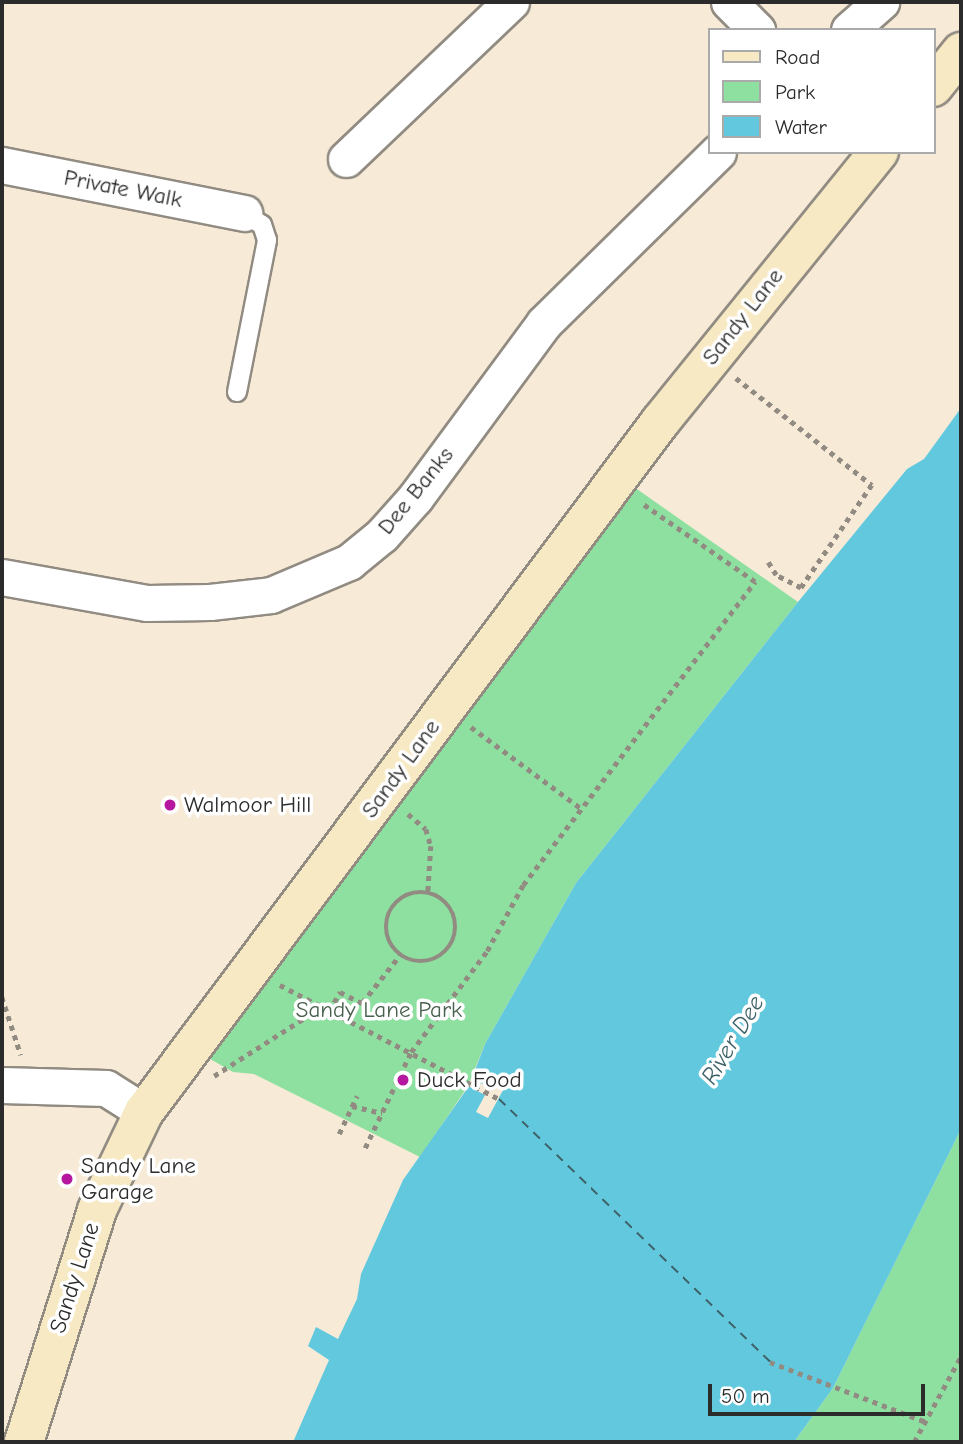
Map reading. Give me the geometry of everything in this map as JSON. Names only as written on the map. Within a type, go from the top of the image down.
[{"type":"main road","points":[[935,84],[961,52]]},
{"type":"main road","name":"Sandy Lane","points":[[24,1442],[97,1210],[144,1112],[710,358],[877,154]]},
{"type":"street","points":[[346,159],[511,2]]},
{"type":"street","points":[[729,2],[755,28]]},
{"type":"street","points":[[851,28],[881,2]]},
{"type":"street","name":"Dee Banks","points":[[2,577],[147,603],[210,602],[271,595],[349,562],[382,536],[415,498],[544,323],[716,154]]},
{"type":"street","name":"Private Walk","points":[[2,165],[244,213]]},
{"type":"street","points":[[17,1086],[106,1088],[144,1112]]},
{"type":"lane","points":[[237,392],[267,240],[262,225],[244,213]]},
{"type":"path","points":[[710,358],[872,485],[801,588],[776,575],[768,562]]},
{"type":"path","points":[[365,1147],[411,1052],[486,951],[523,885],[755,582],[613,485]]},
{"type":"path","points":[[445,708],[582,809]]},
{"type":"path","points":[[382,794],[426,829],[431,846],[428,892]]},
{"type":"path","points":[[428,892],[451,908],[455,920],[452,943],[434,959],[422,962],[400,956],[387,933],[390,910],[408,894],[428,892]]},
{"type":"path","points":[[328,1011],[340,992],[362,1003],[400,956]]},
{"type":"path","points":[[252,970],[499,1098]]},
{"type":"path","points":[[2,997],[17,1086]]},
{"type":"path","points":[[213,1077],[306,1017],[313,1003]]},
{"type":"path","points":[[339,1134],[358,1097]]},
{"type":"path","points":[[352,1106],[382,1112]]},
{"type":"path","points":[[914,1442],[961,1356]]},
{"type":"path","points":[[771,1362],[926,1422]]},
{"type":"green space","name":"Sandy Lane Park","points":[[634,487],[798,602],[576,883],[485,1044],[468,1086],[420,1157],[254,1074],[233,1072],[210,1059],[217,1043]]},
{"type":"green space","points":[[961,1129],[961,1442],[794,1442],[833,1388]]},
{"type":"water","name":"River Dee","points":[[961,408],[961,1129],[833,1388],[794,1442],[293,1442],[329,1360],[308,1346],[316,1327],[338,1339],[357,1299],[361,1274],[403,1180],[469,1086],[485,1044],[576,883],[798,602],[907,469],[924,459]]},
{"type":"pier","points":[[500,1074],[509,1079],[488,1118],[476,1112],[485,1095],[468,1086],[472,1078],[491,1089]]},
{"type":"ferry route","points":[[499,1099],[770,1362]]},
{"type":"place","name":"Walmoor Hill","points":[[170,805]]},
{"type":"place","name":"Duck Food","points":[[403,1080]]},
{"type":"place","name":"Sandy Lane Garage","points":[[67,1179]]}]
